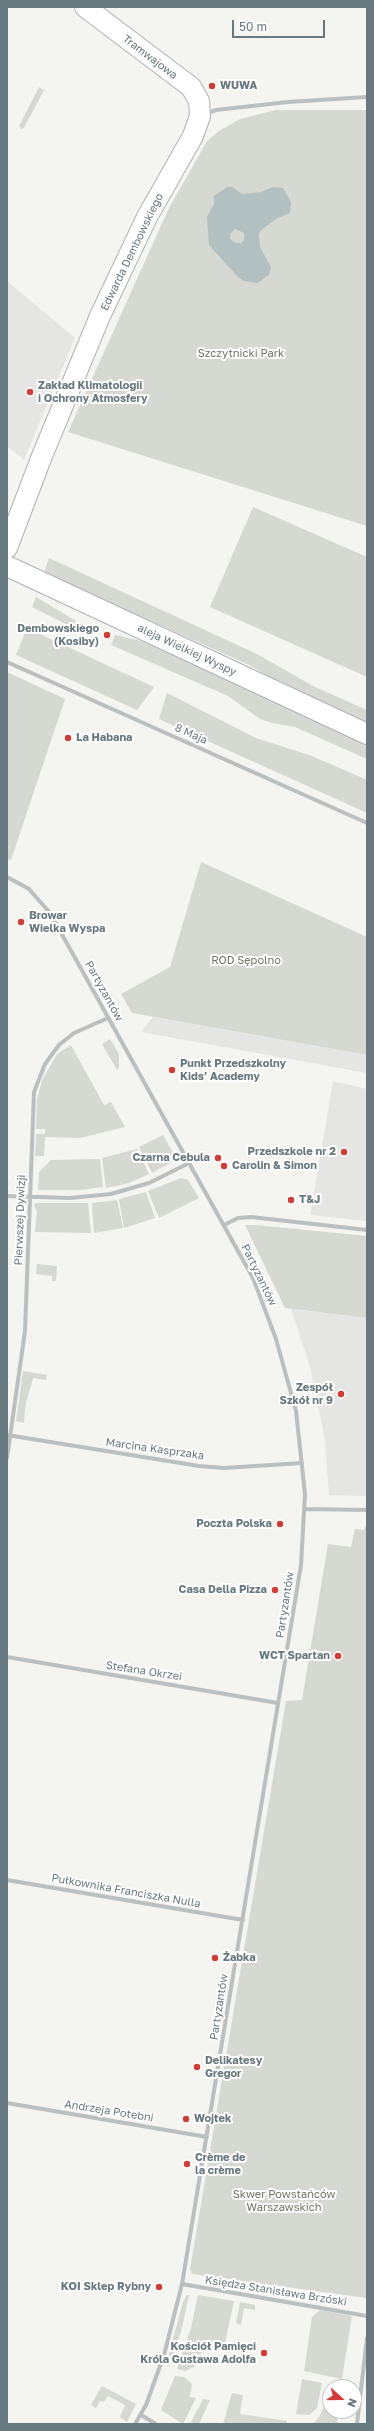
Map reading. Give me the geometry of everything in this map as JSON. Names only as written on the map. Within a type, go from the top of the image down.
[{"type":"street","name":"Tramwajowa","points":[[85,7],[191,88],[199,101],[200,116]]},
{"type":"street","points":[[200,116],[216,110],[288,102],[367,97]]},
{"type":"street","name":"Edwarda Dembowskiego","points":[[7,548],[42,456],[100,316],[147,217],[193,136],[200,116]]},
{"type":"street","name":"aleja Wielkiej Wyspy","points":[[7,566],[367,734]]},
{"type":"street","name":"8 Maja","points":[[7,662],[367,823]]},
{"type":"street","name":"Partyzantów","points":[[7,877],[29,888],[44,904],[253,1278],[276,1339],[296,1410],[302,1463],[305,1509],[301,1565],[182,2284],[164,2355],[141,2415],[135,2424]]},
{"type":"street","name":"Pierwszej Dywizji","points":[[7,1458],[9,1435],[25,1331],[32,1111],[39,1077],[59,1046],[74,1033],[108,1018]]},
{"type":"street","points":[[7,1196],[70,1198],[111,1194],[149,1183],[190,1163]]},
{"type":"street","points":[[224,1224],[238,1218],[251,1217],[367,1230]]},
{"type":"street","name":"Marcina Kasprzaka","points":[[9,1435],[211,1467],[249,1467],[302,1463]]},
{"type":"street","points":[[305,1509],[367,1510]]},
{"type":"street","name":"Stefana Okrzei","points":[[7,1658],[278,1703]]},
{"type":"street","name":"Pułkownika Franciszka Nulla","points":[[7,1880],[243,1920]]},
{"type":"street","name":"Andrzeja Potebni","points":[[7,2103],[207,2137]]},
{"type":"street","name":"Księdza Stanisława Brzóski","points":[[182,2284],[367,2316]]},
{"type":"street","points":[[357,2424],[367,2338]]},
{"type":"street","points":[[141,2415],[156,2424]]},
{"type":"shaded area","points":[[227,187],[232,187],[242,194],[261,192],[273,187],[283,188],[291,202],[290,213],[276,219],[261,230],[259,234],[260,247],[271,267],[269,275],[257,283],[244,281],[238,277],[209,245],[207,217],[214,204],[214,196]],"holes":[[[235,229],[244,233],[244,240],[241,243],[236,243],[230,239],[231,233]]]},
{"type":"shaded area","name":"Zakład Klimatologii i Ochrony Atmosfery","points":[[7,281],[75,338],[24,460],[7,446]]},
{"type":"shaded area","points":[[153,1017],[367,1055],[367,1073],[141,1032]]},
{"type":"shaded area","name":"Przedszkole nr 2","points":[[333,1081],[367,1089],[367,1221],[310,1215]]},
{"type":"shaded area","name":"Zespół Szkół nr 9","points":[[291,1309],[367,1318],[367,1496],[329,1495],[325,1440],[310,1367]]},
{"type":"green space","points":[[39,87],[44,90],[24,128],[21,129],[19,126]]},
{"type":"green space","name":"Szczytnicki Park","points":[[276,110],[367,110],[367,526],[68,432],[169,208],[207,141],[219,131],[240,119]]},
{"type":"green space","points":[[253,507],[367,557],[367,677],[210,607]]},
{"type":"green space","points":[[49,558],[257,654],[313,686],[367,710],[367,725],[294,691],[249,665],[44,573]]},
{"type":"green space","points":[[36,597],[76,621],[74,628],[32,607]]},
{"type":"green space","points":[[27,628],[154,687],[137,710],[16,655]]},
{"type":"green space","points":[[115,635],[141,641],[367,742],[367,759],[295,727],[272,723],[260,719],[228,696],[111,645]]},
{"type":"green space","points":[[7,672],[65,699],[11,860],[7,859]]},
{"type":"green space","points":[[167,693],[256,738],[312,756],[367,780],[367,813],[159,719]]},
{"type":"green space","name":"ROD Sępolno","points":[[201,862],[367,937],[367,1055],[132,1013],[121,994],[170,967]]},
{"type":"green space","points":[[110,1039],[119,1054],[119,1068],[117,1070],[102,1044]]},
{"type":"green space","points":[[71,1045],[104,1105],[111,1102],[125,1127],[80,1138],[45,1137],[44,1156],[35,1156],[36,1134],[45,1134],[45,1129],[36,1129],[37,1100],[42,1080],[57,1054]]},
{"type":"green space","points":[[163,1135],[175,1156],[174,1161],[152,1173],[139,1147]]},
{"type":"green space","points":[[137,1149],[149,1174],[129,1183],[106,1188],[102,1158]]},
{"type":"green space","points":[[100,1159],[103,1187],[80,1190],[38,1190],[39,1172],[51,1160]]},
{"type":"green space","points":[[181,1178],[188,1180],[199,1198],[159,1218],[148,1191]]},
{"type":"green space","points":[[146,1192],[155,1218],[124,1228],[119,1199]]},
{"type":"green space","points":[[117,1200],[123,1228],[94,1233],[92,1203]]},
{"type":"green space","points":[[36,1203],[88,1203],[91,1233],[35,1232],[37,1212],[34,1205]]},
{"type":"green space","points":[[245,1225],[367,1236],[367,1318],[285,1308]]},
{"type":"green space","points":[[37,1264],[57,1266],[56,1281],[52,1281],[52,1276],[36,1274]]},
{"type":"green space","points":[[23,1371],[47,1375],[46,1380],[33,1378],[25,1407],[24,1423],[16,1421]]},
{"type":"green space","name":"Skwer Powstańców Warszawskich","points":[[365,1527],[367,1528],[366,2298],[192,2274],[190,2269],[286,1701],[302,1700],[328,1544],[351,1547],[355,1529],[364,1530]]},
{"type":"green space","points":[[187,2295],[189,2295],[182,2328],[170,2366],[166,2365],[183,2302]]},
{"type":"green space","points":[[198,2295],[234,2301],[225,2343],[204,2341],[201,2354],[197,2354],[195,2366],[186,2371],[177,2369],[191,2328]]},
{"type":"green space","points":[[240,2302],[255,2305],[255,2310],[244,2308],[241,2325],[236,2323]]},
{"type":"green space","points":[[320,2310],[352,2316],[342,2379],[304,2371],[312,2317]]},
{"type":"green space","points":[[175,2376],[184,2377],[192,2384],[190,2397],[196,2398],[183,2424],[161,2410]]},
{"type":"green space","points":[[302,2379],[322,2383],[317,2408],[309,2415],[296,2414]]},
{"type":"green space","points":[[102,2386],[136,2404],[127,2422],[120,2417],[125,2405],[108,2396],[104,2402],[100,2401],[96,2408],[91,2405]]},
{"type":"green space","points":[[232,2393],[243,2395],[240,2414],[287,2421],[287,2424],[223,2424]]},
{"type":"green space","points":[[203,2399],[210,2400],[199,2424],[190,2424]]},
{"type":"green space","points":[[322,2411],[322,2419],[337,2419],[337,2424],[313,2424]]},
{"type":"place","name":"WUWA","points":[[212,86]]},
{"type":"place","name":"Zakład Klimatologii i Ochrony Atmosfery","points":[[30,392]]},
{"type":"place","name":"Dembowskiego (Kosiby)","points":[[107,635]]},
{"type":"place","name":"La Habana","points":[[68,738]]},
{"type":"place","name":"Browar Wielka Wyspa","points":[[21,922]]},
{"type":"place","name":"Punkt Przedszkolny Kids’ Academy","points":[[172,1070]]},
{"type":"place","name":"Przedszkole nr 2","points":[[344,1152]]},
{"type":"place","name":"Czarna Cebula","points":[[218,1158]]},
{"type":"place","name":"Carolin & Simon","points":[[224,1166]]},
{"type":"place","name":"T&J","points":[[291,1200]]},
{"type":"place","name":"Zespół Szkół nr 9","points":[[341,1394]]},
{"type":"place","name":"Poczta Polska","points":[[280,1524]]},
{"type":"place","name":"Casa Della Pizza","points":[[275,1590]]},
{"type":"place","name":"WCT Spartan","points":[[338,1656]]},
{"type":"place","name":"Żabka","points":[[215,1958]]},
{"type":"place","name":"Delikatesy Gregor","points":[[197,2067]]},
{"type":"place","name":"Wojtek","points":[[186,2119]]},
{"type":"place","name":"Crème de la crème","points":[[187,2164]]},
{"type":"place","name":"KOI Sklep Rybny","points":[[159,2287]]},
{"type":"place","name":"Kościół Pamięci Króla Gustawa Adolfa","points":[[264,2353]]}]
